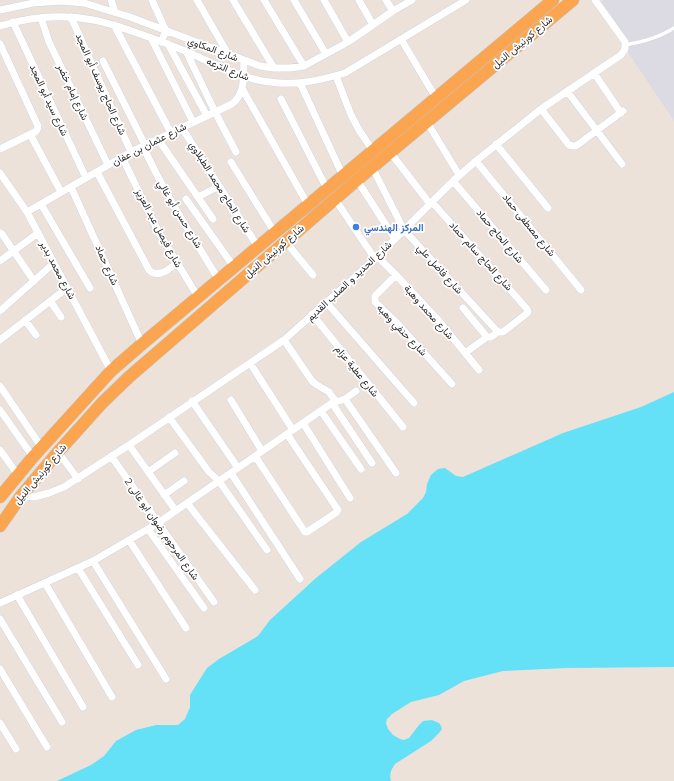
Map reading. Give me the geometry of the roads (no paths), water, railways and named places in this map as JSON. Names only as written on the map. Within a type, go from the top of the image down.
[{"type":"highway","name":"شارع كورنيش النيل","points":[[2,490],[111,371],[553,0]]},
{"type":"highway","name":"شارع كورنيش النيل","points":[[0,526],[21,496],[58,452],[102,403],[129,377],[372,167],[573,0]]},
{"type":"highway","points":[[280,229],[289,238]]},
{"type":"street","points":[[111,0],[116,12]]},
{"type":"street","points":[[152,0],[166,31],[165,43],[207,116]]},
{"type":"street","points":[[197,0],[228,54]]},
{"type":"street","points":[[232,0],[274,68]]},
{"type":"street","points":[[264,0],[304,66]]},
{"type":"street","points":[[294,0],[326,54]]},
{"type":"street","points":[[324,0],[348,42]]},
{"type":"street","points":[[359,0],[373,25]]},
{"type":"street","points":[[386,0],[393,11]]},
{"type":"street","name":"شارع المكاوي","points":[[0,10],[33,2],[84,1],[260,66],[290,68],[304,66],[348,42],[393,11],[412,0]]},
{"type":"street","name":"شارع الترعه","points":[[0,26],[13,22],[41,18],[71,17],[93,20],[114,25],[165,43],[243,77],[271,83],[300,83],[323,80],[345,73],[466,0]]},
{"type":"street","points":[[595,0],[625,45]]},
{"type":"street","name":"شارع الحاج يوسف أبو المجد","points":[[71,17],[131,152]]},
{"type":"street","points":[[126,29],[130,17]]},
{"type":"street","name":"شارع إمام خضر","points":[[41,18],[49,42],[108,166]]},
{"type":"street","name":"شارع سيد أبو المجد","points":[[13,22],[86,178]]},
{"type":"street","points":[[114,25],[171,133]]},
{"type":"street","points":[[151,38],[194,122]]},
{"type":"street","points":[[401,39],[436,98]]},
{"type":"street","points":[[0,44],[38,125],[36,131],[0,149]]},
{"type":"street","name":"شارع الحديد و الصلب القديم","points":[[21,496],[34,497],[49,493],[78,479],[284,340],[376,258],[459,175],[541,109],[621,55],[625,49],[625,45]]},
{"type":"street","points":[[186,51],[236,152]]},
{"type":"street","points":[[244,60],[243,90],[308,205]]},
{"type":"street","name":"شارع حسن أبو غالي","points":[[103,61],[154,170],[219,280]]},
{"type":"street","points":[[541,109],[571,146],[576,146],[622,112],[594,73]]},
{"type":"street","points":[[336,76],[351,115],[372,151]]},
{"type":"street","points":[[300,83],[343,176]]},
{"type":"street","name":"شارع عثمان بن عفان","points":[[27,212],[131,152],[232,104],[241,96],[243,90]]},
{"type":"street","points":[[567,91],[622,164]]},
{"type":"street","points":[[281,99],[327,189]]},
{"type":"street","points":[[427,122],[459,175]]},
{"type":"street","name":"شارع الحاج محمد الطبلاوي","points":[[182,128],[258,247]]},
{"type":"street","points":[[30,134],[61,192]]},
{"type":"street","points":[[158,139],[213,219]]},
{"type":"street","points":[[496,144],[548,208]]},
{"type":"street","name":"شارع الحاج سالم حماد","points":[[390,152],[431,203],[525,306],[528,312],[526,314],[503,332],[498,332]]},
{"type":"street","name":"شارع فيصل عبد العزيز","points":[[122,157],[159,232],[198,297]]},
{"type":"street","name":"شارع مصطفى حماد","points":[[476,161],[581,290]]},
{"type":"street","points":[[231,162],[280,229]]},
{"type":"street","name":"شارع فاضل علي","points":[[372,167],[404,230],[498,332]]},
{"type":"street","points":[[97,172],[149,270],[153,274],[158,274],[177,263]]},
{"type":"street","name":"شارع محمد بدير","points":[[0,173],[27,212],[111,371]]},
{"type":"street","points":[[357,180],[394,239]]},
{"type":"street","name":"شارع الحاج حماد","points":[[453,181],[546,290]]},
{"type":"street","name":"شارع حماد","points":[[71,186],[142,344]]},
{"type":"street","points":[[198,197],[219,186]]},
{"type":"street","points":[[186,199],[234,267]]},
{"type":"street","name":"شارع محمد وهبة","points":[[335,199],[376,258],[396,275],[439,321],[479,370]]},
{"type":"street","points":[[41,204],[90,288]]},
{"type":"street","points":[[0,232],[34,281]]},
{"type":"street","points":[[0,261],[38,234]]},
{"type":"street","points":[[289,238],[313,275]]},
{"type":"street","points":[[0,311],[54,263]]},
{"type":"street","name":"شارع حنفي وهبه","points":[[396,275],[375,296],[375,302],[398,324],[452,384]]},
{"type":"street","points":[[0,340],[67,288]]},
{"type":"street","points":[[50,301],[61,317]]},
{"type":"street","points":[[326,302],[414,403]]},
{"type":"street","points":[[463,308],[487,337]]},
{"type":"street","name":"شارع عطية عزام","points":[[312,314],[402,427]]},
{"type":"street","points":[[25,320],[36,336]]},
{"type":"street","points":[[465,353],[487,337],[491,337],[498,332]]},
{"type":"street","points":[[284,340],[312,381],[329,392],[372,463]]},
{"type":"street","points":[[250,363],[293,430]]},
{"type":"street","points":[[0,386],[42,448]]},
{"type":"street","points":[[0,603],[93,561],[148,529],[188,503],[321,410],[334,402],[345,399],[356,391]]},
{"type":"street","points":[[345,399],[396,474]]},
{"type":"street","points":[[231,400],[262,451]]},
{"type":"street","points":[[192,402],[238,468]]},
{"type":"street","points":[[0,410],[33,457]]},
{"type":"street","points":[[321,410],[361,469]]},
{"type":"street","points":[[170,417],[208,472],[219,481],[267,550]]},
{"type":"street","points":[[303,423],[350,498]]},
{"type":"street","points":[[255,456],[305,532],[337,512],[338,510],[286,434]]},
{"type":"street","points":[[129,445],[176,511]]},
{"type":"street","points":[[0,450],[18,474]]},
{"type":"street","points":[[58,452],[78,479]]},
{"type":"street","points":[[148,472],[175,453]]},
{"type":"street","name":"شارع المرحوم رضوان ابو غالى 2","points":[[111,456],[214,602]]},
{"type":"street","points":[[230,473],[300,579]]},
{"type":"street","points":[[164,495],[184,481]]},
{"type":"street","points":[[188,503],[255,590]]},
{"type":"street","points":[[148,529],[204,608]]},
{"type":"street","points":[[128,540],[186,628]]},
{"type":"street","points":[[93,561],[166,679]]},
{"type":"street","points":[[78,568],[138,665]]},
{"type":"street","points":[[45,583],[112,697]]},
{"type":"street","points":[[17,595],[83,707]]},
{"type":"street","points":[[0,619],[62,722]]},
{"type":"street","points":[[0,669],[47,747]]},
{"type":"street","points":[[0,723],[16,749]]},
{"type":"lane","points":[[625,45],[640,43],[668,32],[674,28]]},
{"type":"water","points":[[674,392],[674,667],[566,668],[503,671],[464,681],[439,695],[411,702],[387,719],[386,723],[388,729],[393,735],[404,740],[409,738],[423,721],[432,720],[439,723],[442,729],[431,741],[395,764],[392,768],[390,776],[391,781],[57,781],[91,765],[104,756],[116,741],[136,730],[156,725],[178,725],[185,719],[190,707],[190,695],[207,668],[219,659],[258,636],[270,620],[316,578],[361,542],[407,514],[423,498],[431,475],[438,469],[445,468],[456,476],[463,477],[563,433],[641,407]]},
{"type":"place","name":"المركز الهندسي","points":[[356,227]]}]
